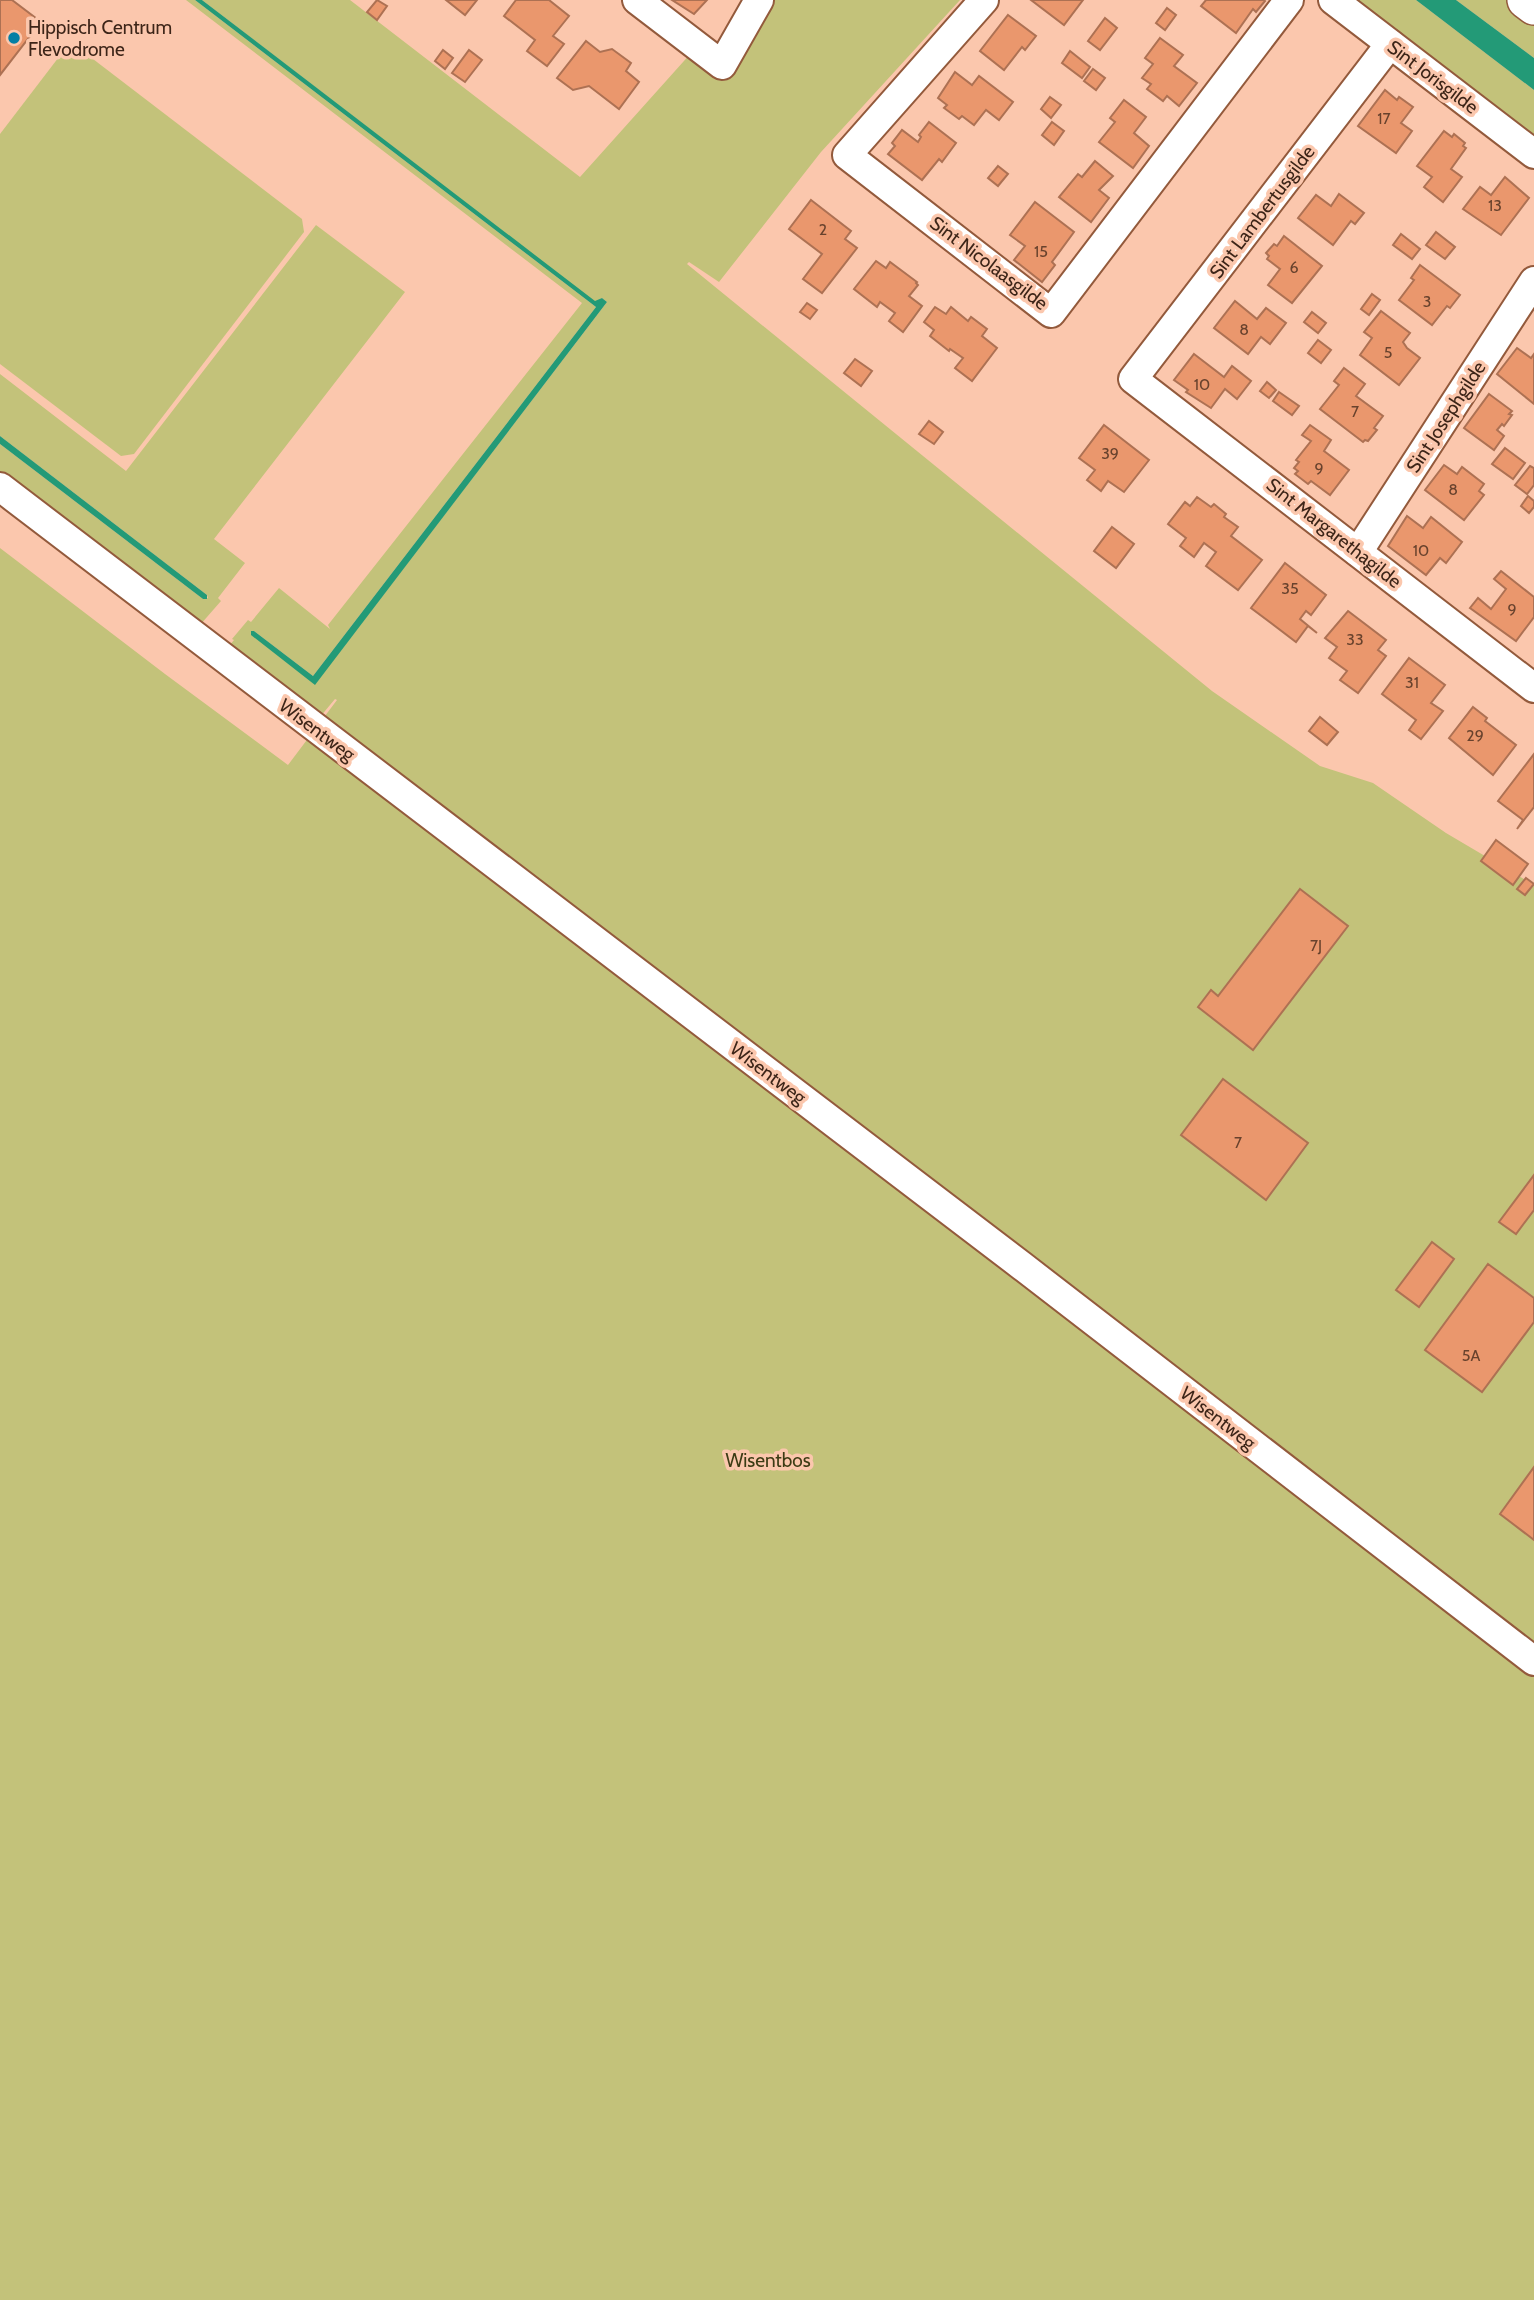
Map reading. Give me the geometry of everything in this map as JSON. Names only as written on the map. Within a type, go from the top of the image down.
[{"type":"street","points":[[638,0],[722,65],[759,0]]},
{"type":"street","name":"Sint Nicolaasgilde","points":[[984,0],[847,155],[1051,313],[1289,0]]},
{"type":"street","name":"Sint Jorisgilde","points":[[1333,0],[1534,154]]},
{"type":"street","points":[[1526,0],[1534,6]]},
{"type":"street","name":"Sint Lambertusgilde","points":[[1133,379],[1390,44]]},
{"type":"street","name":"Sint Josephgilde","points":[[1359,552],[1534,281]]},
{"type":"street","name":"Sint Margarethagilde","points":[[1133,379],[1534,688]]},
{"type":"street","name":"Wisentweg","points":[[0,487],[1022,1266],[1534,1661]]},
{"type":"green space","name":"Wisentbos","points":[[186,0],[195,0],[596,307],[313,676],[254,631],[251,633],[315,684],[607,302],[602,298],[595,302],[202,0],[350,0],[580,177],[692,52],[724,76],[769,0],[960,0],[821,152],[719,282],[689,262],[687,264],[1212,691],[1320,766],[1373,783],[1446,833],[1534,885],[1534,2300],[0,2300],[0,548],[288,765],[337,700],[335,699],[320,717],[229,646],[234,640],[232,639],[248,620],[251,622],[279,588],[330,629],[328,625],[582,303]]},
{"type":"green space","points":[[1357,0],[1416,0],[1534,90],[1534,135]]},
{"type":"green space","points":[[1456,0],[1514,0],[1534,16],[1534,58]]},
{"type":"green space","points":[[76,46],[302,219],[304,232],[134,454],[121,456],[0,364],[0,134],[65,49]]},
{"type":"green space","points":[[316,225],[405,292],[214,539],[245,563],[218,598],[221,601],[200,625],[0,472],[0,444],[203,599],[208,598],[0,436],[0,374],[126,471]]},
{"type":"shaded area","points":[[195,0],[202,0],[595,301],[602,298],[607,302],[315,685],[251,635],[251,631],[313,676],[596,307]]},
{"type":"shaded area","points":[[1416,0],[1456,0],[1534,58],[1534,90]]},
{"type":"shaded area","points":[[0,436],[207,595],[207,599],[203,599],[0,444]]},
{"type":"building","name":"Hippisch Centrum Flevodrome","points":[[0,0],[12,0],[41,22],[0,75]]},
{"type":"building","points":[[377,0],[387,6],[377,20],[367,12]]},
{"type":"building","points":[[446,0],[477,0],[465,15]]},
{"type":"building","points":[[516,0],[549,0],[569,16],[553,36],[564,44],[547,66],[527,51],[535,40],[504,16]]},
{"type":"building","points":[[672,0],[707,0],[694,14]]},
{"type":"building","points":[[1031,0],[1083,0],[1064,25]]},
{"type":"building","points":[[1206,0],[1265,1],[1256,12],[1253,9],[1236,33],[1201,6]]},
{"type":"building","points":[[1167,8],[1176,15],[1165,30],[1156,23]]},
{"type":"building","points":[[1008,15],[1036,36],[1025,50],[1022,47],[1004,70],[980,51]]},
{"type":"building","points":[[1105,18],[1117,28],[1100,50],[1088,41]]},
{"type":"building","points":[[1160,38],[1183,55],[1174,66],[1197,83],[1179,106],[1167,96],[1163,101],[1147,89],[1151,84],[1142,78],[1153,64],[1145,58]]},
{"type":"building","points":[[586,41],[600,52],[612,49],[631,63],[626,71],[639,82],[619,109],[589,86],[573,90],[557,78]]},
{"type":"building","points":[[443,50],[453,58],[445,69],[435,61]]},
{"type":"building","points":[[469,50],[482,60],[465,82],[452,73]]},
{"type":"building","points":[[1070,51],[1090,67],[1082,78],[1062,63]]},
{"type":"building","points":[[1093,69],[1105,78],[1096,90],[1084,81]]},
{"type":"building","points":[[955,72],[972,85],[979,76],[1013,102],[999,120],[986,110],[974,125],[962,116],[959,119],[944,108],[947,105],[938,98]]},
{"type":"building","points":[[1385,90],[1397,100],[1399,97],[1413,107],[1401,123],[1412,131],[1396,153],[1358,126]]},
{"type":"building","points":[[1050,97],[1061,105],[1051,118],[1041,109]]},
{"type":"building","points":[[1124,100],[1146,117],[1134,133],[1149,146],[1133,168],[1099,142],[1115,122],[1110,118]]},
{"type":"building","points":[[929,122],[956,143],[942,162],[939,159],[922,180],[888,154],[902,130],[918,142],[921,137],[919,135]]},
{"type":"building","points":[[1052,122],[1064,131],[1054,145],[1042,135]]},
{"type":"building","points":[[1444,131],[1452,137],[1454,134],[1465,143],[1463,146],[1466,148],[1451,169],[1462,177],[1443,202],[1424,187],[1432,177],[1417,166]]},
{"type":"building","points":[[1095,161],[1113,176],[1099,190],[1109,198],[1091,222],[1059,197],[1078,174],[1082,177]]},
{"type":"building","points":[[998,166],[1008,174],[998,186],[988,178]]},
{"type":"building","points":[[1505,177],[1529,198],[1501,235],[1463,209],[1480,187],[1491,195]]},
{"type":"building","points":[[1339,194],[1364,213],[1355,224],[1351,221],[1333,245],[1298,218],[1316,195],[1331,206]]},
{"type":"building","points":[[811,200],[851,231],[845,239],[857,248],[822,293],[803,279],[822,254],[789,229]]},
{"type":"building","points":[[1035,202],[1074,232],[1052,262],[1055,265],[1042,282],[1014,260],[1025,246],[1010,235]]},
{"type":"building","points":[[1436,232],[1455,247],[1445,259],[1426,245]]},
{"type":"building","points":[[1401,234],[1420,249],[1412,259],[1393,245]]},
{"type":"building","points":[[1284,236],[1322,266],[1292,303],[1268,285],[1280,269],[1267,259],[1269,256],[1266,253],[1274,244],[1277,246]]},
{"type":"building","points":[[876,261],[886,268],[890,262],[917,282],[918,285],[909,296],[922,306],[903,332],[889,321],[895,313],[880,302],[877,307],[854,289]]},
{"type":"building","points":[[1420,265],[1460,295],[1432,325],[1399,300],[1414,280],[1411,278]]},
{"type":"building","points":[[1372,294],[1380,300],[1369,315],[1361,309]]},
{"type":"building","points":[[1235,301],[1257,319],[1266,308],[1286,323],[1270,344],[1261,337],[1248,354],[1214,328]]},
{"type":"building","points":[[807,303],[817,310],[810,319],[800,312]]},
{"type":"building","points":[[935,307],[946,314],[951,307],[968,321],[971,317],[987,329],[982,336],[997,348],[972,381],[955,368],[963,358],[930,336],[934,330],[924,322]]},
{"type":"building","points":[[1381,311],[1410,333],[1403,342],[1420,358],[1399,385],[1360,355],[1372,338],[1364,332]]},
{"type":"building","points":[[1312,312],[1326,323],[1318,333],[1304,322]]},
{"type":"building","points":[[1318,340],[1331,350],[1321,363],[1308,353]]},
{"type":"building","points":[[1517,348],[1531,358],[1534,354],[1534,404],[1497,374]]},
{"type":"building","points":[[1194,354],[1224,377],[1232,366],[1251,381],[1237,399],[1225,389],[1211,408],[1186,392],[1188,390],[1174,380]]},
{"type":"building","points":[[855,359],[872,371],[861,386],[844,373]]},
{"type":"building","points":[[1344,368],[1365,384],[1356,396],[1383,416],[1368,441],[1363,442],[1320,409],[1339,385],[1334,381]]},
{"type":"building","points":[[1267,382],[1276,390],[1269,398],[1260,391]]},
{"type":"building","points":[[1279,392],[1299,406],[1292,415],[1273,401]]},
{"type":"building","points":[[1489,394],[1512,411],[1504,426],[1502,424],[1497,430],[1504,436],[1494,450],[1464,428]]},
{"type":"building","points":[[929,421],[943,432],[934,444],[919,434]]},
{"type":"building","points":[[1104,425],[1149,460],[1124,492],[1108,481],[1101,491],[1087,480],[1095,470],[1079,458]]},
{"type":"building","points":[[1310,425],[1331,440],[1324,451],[1349,470],[1330,495],[1311,481],[1308,484],[1295,474],[1298,471],[1294,468],[1299,462],[1296,460],[1311,441],[1302,435]]},
{"type":"building","points":[[1505,448],[1525,463],[1513,479],[1492,464]]},
{"type":"building","points":[[1444,465],[1457,474],[1462,467],[1484,484],[1479,491],[1484,495],[1464,520],[1425,490]]},
{"type":"building","points":[[1530,466],[1534,468],[1534,485],[1527,494],[1515,485]]},
{"type":"building","points":[[1528,496],[1534,501],[1534,507],[1529,513],[1521,506]]},
{"type":"building","points":[[1197,497],[1211,507],[1214,504],[1226,514],[1224,517],[1238,527],[1231,536],[1262,560],[1238,590],[1206,566],[1216,552],[1204,543],[1194,557],[1180,546],[1186,538],[1168,524],[1185,502],[1190,506]]},
{"type":"building","points":[[1407,516],[1423,528],[1431,517],[1462,542],[1446,563],[1440,558],[1426,575],[1388,546]]},
{"type":"building","points":[[1112,527],[1134,544],[1116,568],[1094,551]]},
{"type":"building","points":[[1285,563],[1326,595],[1311,615],[1306,611],[1300,619],[1317,633],[1308,626],[1296,642],[1251,608]]},
{"type":"building","points":[[1501,571],[1534,597],[1534,617],[1516,641],[1470,608],[1478,598],[1491,609],[1506,589],[1494,579]]},
{"type":"building","points":[[1348,611],[1386,640],[1378,650],[1386,656],[1358,693],[1340,680],[1347,671],[1329,658],[1337,647],[1325,638]]},
{"type":"building","points":[[1409,658],[1445,685],[1431,703],[1443,711],[1421,739],[1409,730],[1416,720],[1382,694]]},
{"type":"building","points":[[1473,707],[1487,718],[1485,721],[1516,745],[1493,775],[1449,738]]},
{"type":"building","points":[[1320,717],[1338,732],[1327,745],[1309,731]]},
{"type":"building","points":[[1534,754],[1534,807],[1517,829],[1523,820],[1498,801]]},
{"type":"building","points":[[1496,840],[1528,864],[1513,885],[1481,861]]},
{"type":"building","points":[[1526,878],[1534,884],[1525,895],[1517,889]]},
{"type":"building","points":[[1300,889],[1348,926],[1253,1050],[1198,1007],[1211,990],[1218,996]]},
{"type":"building","points":[[1223,1079],[1308,1143],[1266,1200],[1181,1135]]},
{"type":"building","points":[[1534,1175],[1534,1210],[1516,1234],[1499,1222]]},
{"type":"building","points":[[1432,1242],[1454,1259],[1419,1307],[1396,1290]]},
{"type":"building","points":[[1488,1264],[1534,1298],[1534,1322],[1482,1392],[1425,1350]]},
{"type":"building","points":[[1534,1467],[1534,1540],[1500,1514]]},
{"type":"place","name":"Hippisch Centrum Flevodrome","points":[[14,38]]}]
